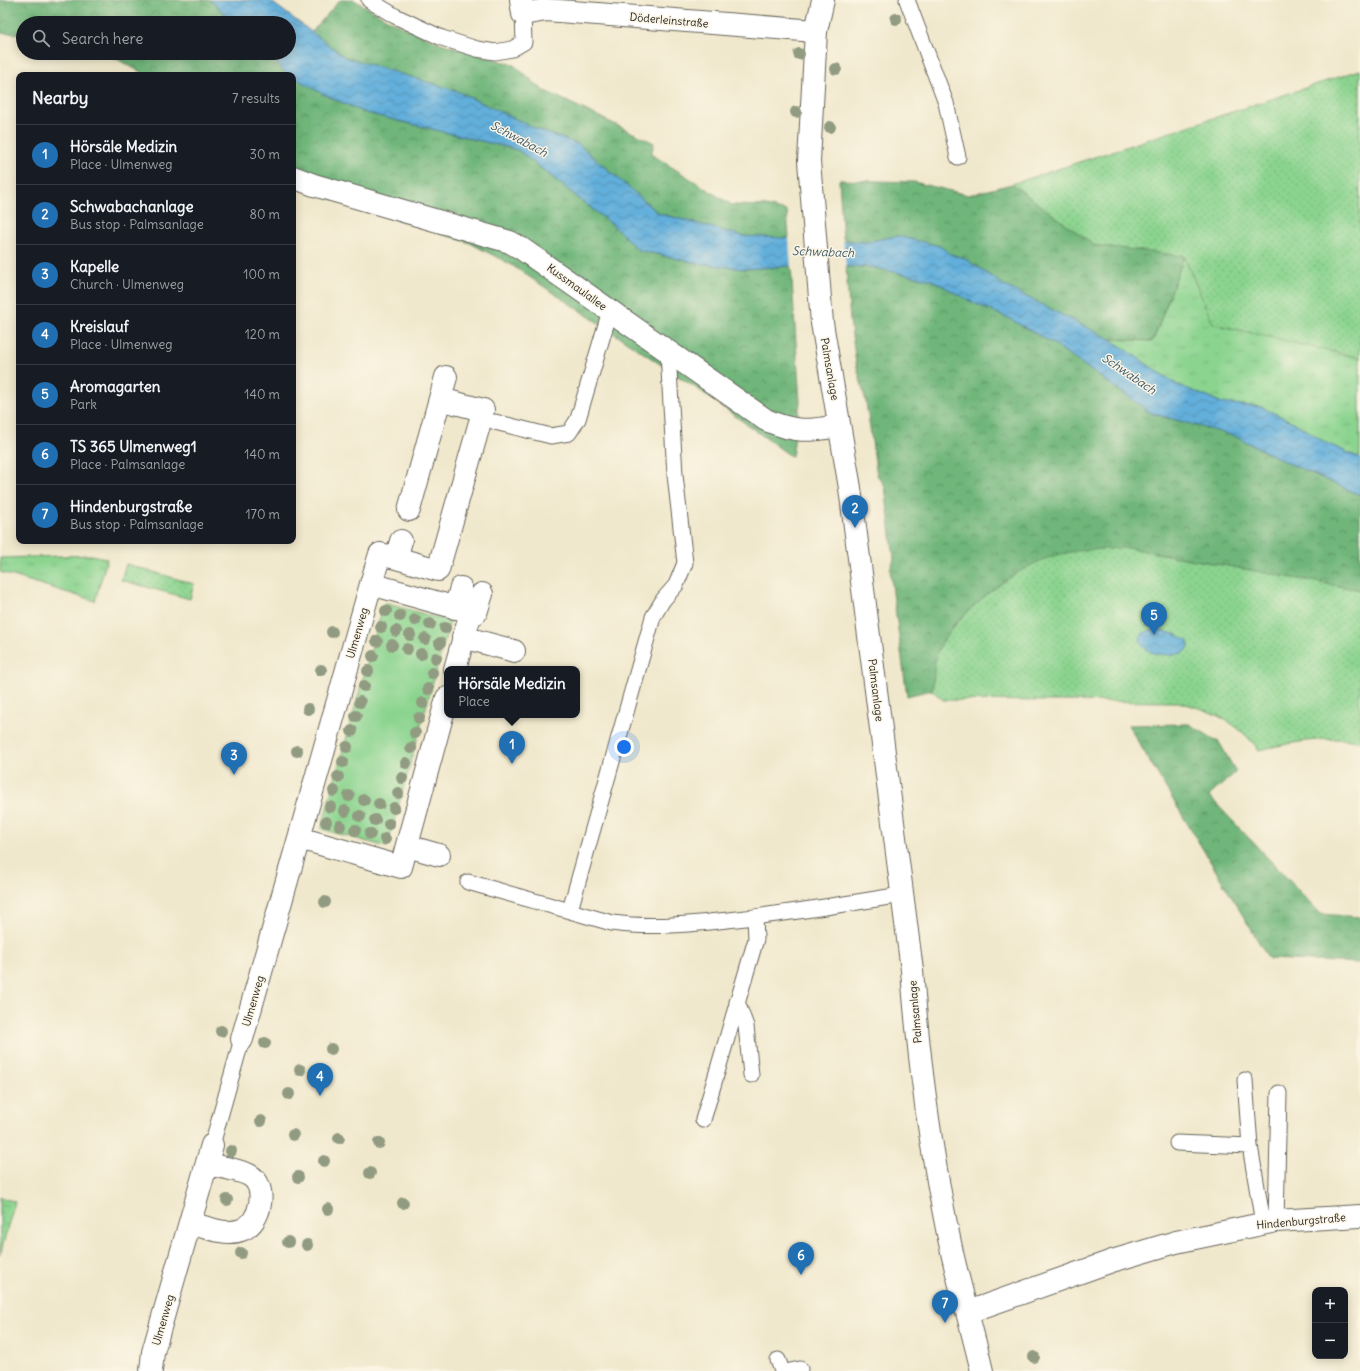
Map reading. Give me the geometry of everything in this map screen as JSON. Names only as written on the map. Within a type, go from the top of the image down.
[{"type":"street","name":"Palmsanlage","points":[[823,0],[816,31],[809,161],[822,323],[840,426],[851,501],[901,895],[912,970],[917,1038],[925,1096],[953,1256],[982,1371]]},
{"type":"street","name":"Döderleinstraße","points":[[522,7],[816,31]]},
{"type":"street","name":"Kussmaulallee","points":[[296,178],[314,185],[510,242],[766,420],[786,429],[807,431],[840,426]]},
{"type":"street","points":[[409,510],[446,377]]},
{"type":"street","points":[[429,600],[483,410],[440,399]]},
{"type":"street","name":"Ulmenweg","points":[[242,1039],[380,554],[399,550],[438,570]]},
{"type":"street","points":[[371,584],[429,600],[467,600],[464,637],[456,666]]},
{"type":"street","points":[[464,637],[514,651]]},
{"type":"street","points":[[299,838],[401,867],[444,709]]},
{"type":"street","points":[[407,846],[448,857]]},
{"type":"street","points":[[190,1223],[219,1230],[236,1231],[251,1225],[257,1215],[260,1201],[259,1190],[255,1180],[210,1154]]},
{"type":"street","name":"Ulmenweg","points":[[151,1371],[153,1352],[210,1154]]},
{"type":"street","name":"Hindenburgstraße","points":[[968,1312],[1112,1261],[1176,1242],[1269,1222],[1360,1216]]},
{"type":"lane","points":[[369,0],[395,16],[442,38],[477,49],[495,52],[512,49],[524,42],[522,7]]},
{"type":"lane","points":[[907,0],[946,103],[958,158]]},
{"type":"lane","points":[[495,422],[551,436],[569,433],[578,419],[610,311]]},
{"type":"lane","points":[[570,910],[653,618],[663,600],[676,585],[685,563],[675,475],[668,352]]},
{"type":"lane","points":[[468,882],[612,923],[635,926],[664,927],[755,918],[901,895]]},
{"type":"lane","points":[[703,1120],[756,939],[755,918]]},
{"type":"lane","points":[[737,1002],[746,1026],[751,1075]]},
{"type":"lane","name":"Ulmenweg","points":[[210,1154],[242,1039]]},
{"type":"lane","points":[[1244,1080],[1250,1146],[1269,1222]]},
{"type":"lane","points":[[1269,1222],[1279,1093]]},
{"type":"lane","points":[[1177,1143],[1250,1146]]},
{"type":"green space","points":[[0,0],[210,0],[227,16],[16,16],[16,34],[0,33]]},
{"type":"green space","points":[[340,0],[354,0],[394,23],[437,42],[514,65],[543,90],[654,143],[651,154],[732,205],[766,206],[787,211],[789,239],[743,236],[658,213],[578,144],[541,131],[454,90],[345,57],[311,33]]},
{"type":"green space","points":[[119,60],[274,60],[288,72],[141,72]]},
{"type":"green space","points":[[1360,70],[1360,358],[1213,324],[1184,256],[1094,245],[1012,184]]},
{"type":"green space","points":[[296,78],[323,94],[366,113],[518,150],[615,227],[638,250],[697,263],[744,269],[791,266],[800,402],[792,457],[702,392],[510,264],[470,243],[296,187]]},
{"type":"green space","points":[[839,180],[914,182],[968,195],[1012,184],[1094,245],[1184,256],[1153,341],[1110,339],[1005,286],[964,258],[950,254],[940,246],[897,236],[866,242],[843,240]]},
{"type":"green space","points":[[1184,256],[1214,324],[1360,358],[1360,458],[1326,443],[1295,423],[1261,407],[1222,403],[1176,384],[1110,339],[1153,341]]},
{"type":"green space","points":[[846,267],[871,267],[932,280],[972,302],[1010,319],[1054,344],[1151,413],[1235,436],[1284,461],[1360,495],[1360,590],[1128,548],[983,599],[957,621],[938,649],[932,690],[907,696],[890,570],[894,559],[885,486],[877,475],[866,402],[856,363],[850,321]]},
{"type":"green space","points":[[1128,548],[1360,590],[1360,742],[1323,739],[1259,750],[1242,732],[1223,718],[1202,709],[1178,702],[943,700],[932,690],[935,662],[939,648],[960,619],[992,590],[1028,567],[1045,559],[1061,554],[1078,551]]},
{"type":"green space","points":[[92,555],[107,559],[95,601],[0,572],[0,558]]},
{"type":"green space","points":[[126,564],[194,584],[190,599],[121,580]]},
{"type":"green space","points":[[384,603],[450,621],[387,847],[321,829]]},
{"type":"green space","points":[[1189,724],[1219,742],[1236,772],[1209,796],[1321,914],[1360,917],[1360,963],[1269,959],[1128,725]]},
{"type":"green space","points":[[0,1197],[15,1202],[0,1255]]},
{"type":"water","points":[[210,0],[269,0],[290,16],[227,16]]},
{"type":"water","name":"Schwabach","points":[[296,20],[345,57],[454,90],[541,131],[578,144],[658,213],[743,236],[866,242],[897,236],[940,246],[950,254],[964,258],[1005,286],[1110,339],[1176,384],[1222,403],[1261,407],[1295,423],[1326,443],[1360,458],[1360,495],[1284,461],[1235,436],[1151,413],[1054,344],[1010,319],[972,302],[932,280],[871,267],[791,266],[744,269],[697,263],[638,250],[615,227],[518,150],[366,113],[323,94],[296,79],[296,72],[285,72],[273,60],[296,60]]},
{"type":"water","points":[[1155,629],[1175,634],[1188,641],[1189,647],[1185,652],[1172,655],[1151,652],[1142,644],[1140,638],[1143,633]]},
{"type":"pier","points":[[789,237],[843,238],[846,269],[791,268]]},
{"type":"place","name":"Schwabachanlage","points":[[855,528]]},
{"type":"place","name":"Aromagarten","points":[[1154,635]]},
{"type":"place","name":"Hörsäle Medizin","points":[[512,764]]},
{"type":"place","name":"Kapelle","points":[[234,775]]},
{"type":"place","name":"Kreislauf","points":[[320,1096]]},
{"type":"place","name":"TS 365 Ulmenweg1","points":[[801,1275]]},
{"type":"place","name":"Hindenburgstraße","points":[[945,1323]]}]
